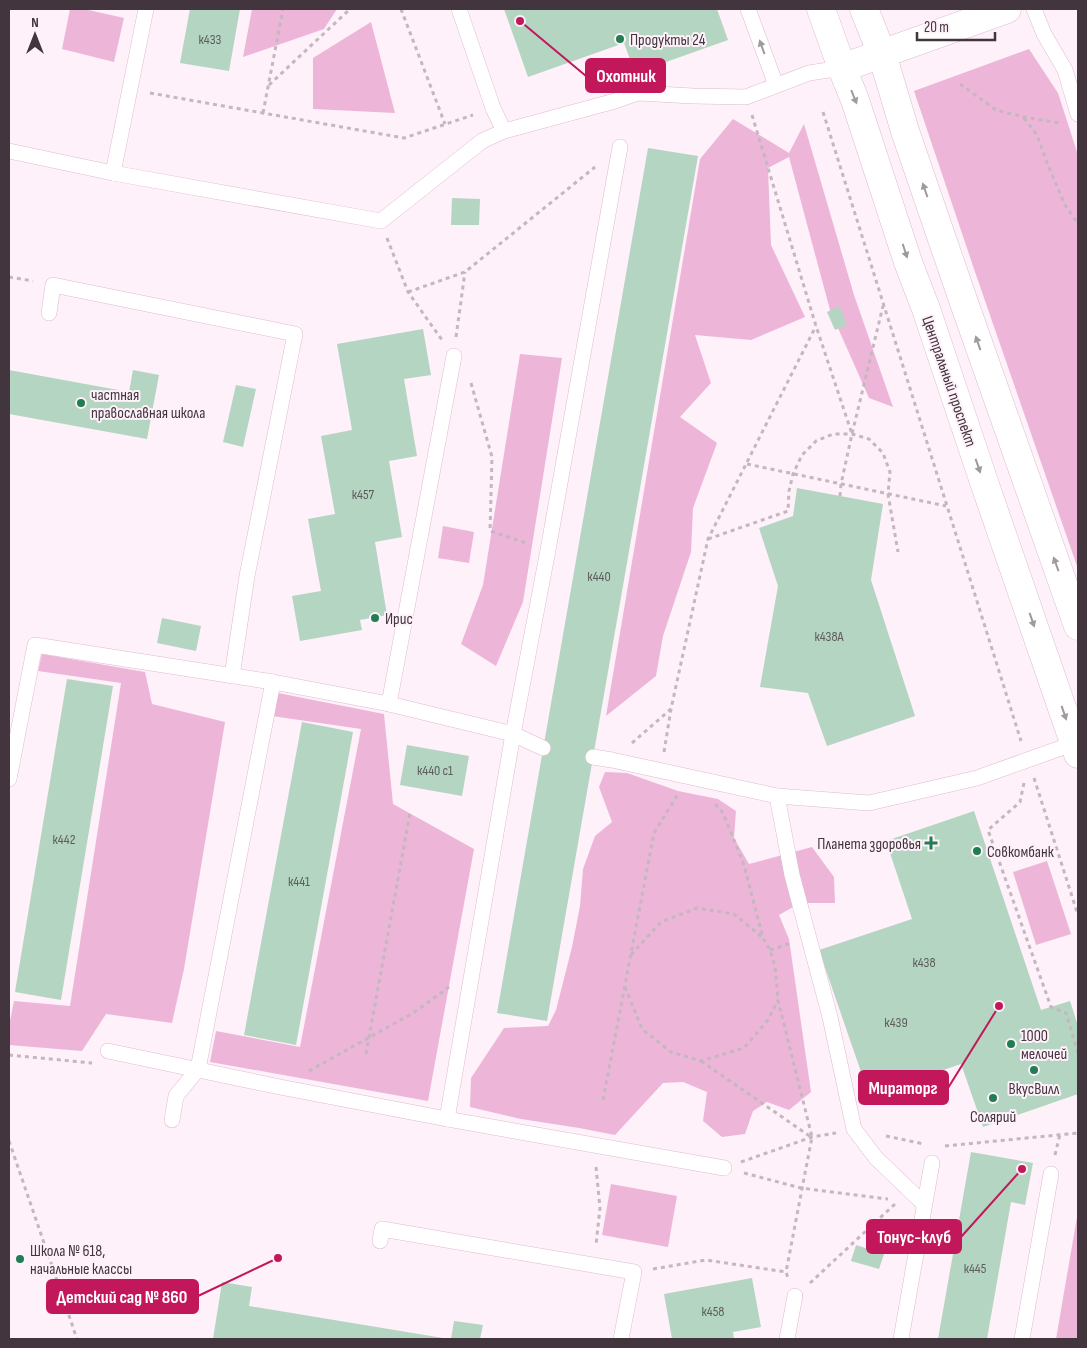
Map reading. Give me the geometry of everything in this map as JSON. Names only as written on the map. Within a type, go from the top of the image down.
[{"type":"main road","name":"Центральный проспект","points":[[821,9],[855,100],[908,262],[926,309],[981,474],[1077,748]]},
{"type":"main road","points":[[864,9],[882,54],[905,131],[1078,626]]},
{"type":"main road","points":[[842,68],[1007,9]]},
{"type":"main road","points":[[926,309],[928,290],[943,283],[962,297]]},
{"type":"lane","points":[[113,173],[146,9]]},
{"type":"lane","points":[[459,9],[492,108],[504,131]]},
{"type":"lane","points":[[748,9],[776,85]]},
{"type":"lane","points":[[1034,9],[1044,34],[1071,68],[1074,119]]},
{"type":"lane","points":[[9,151],[113,173],[381,221],[482,141],[504,131],[638,93],[746,97],[809,73],[842,68]]},
{"type":"lane","points":[[447,1119],[513,734],[620,146]]},
{"type":"lane","points":[[49,313],[54,285],[295,334],[247,576],[232,676]]},
{"type":"lane","points":[[389,704],[454,356]]},
{"type":"lane","points":[[9,779],[35,646],[273,682],[389,704],[513,734],[543,748]]},
{"type":"lane","points":[[172,1120],[176,1096],[198,1069],[273,682]]},
{"type":"lane","points":[[593,757],[690,776],[777,796],[868,803],[977,778],[1028,761],[1077,748]]},
{"type":"lane","points":[[777,796],[792,875],[830,1017],[854,1129],[876,1158],[924,1204]]},
{"type":"lane","points":[[108,1051],[447,1119],[724,1168]]},
{"type":"lane","points":[[900,1339],[932,1163]]},
{"type":"lane","points":[[1022,1339],[1051,1174]]},
{"type":"lane","points":[[380,1242],[382,1229],[634,1272],[621,1339]]},
{"type":"lane","points":[[787,1339],[795,1296]]},
{"type":"path","points":[[263,113],[283,9]]},
{"type":"path","points":[[269,85],[350,9]]},
{"type":"path","points":[[401,9],[445,124]]},
{"type":"path","points":[[960,84],[996,110],[1024,117],[1074,119]]},
{"type":"path","points":[[129,90],[404,138],[492,108]]},
{"type":"path","points":[[746,97],[816,326],[852,434]]},
{"type":"path","points":[[823,112],[1078,914]]},
{"type":"path","points":[[1024,117],[1037,135],[1065,205],[1078,224]]},
{"type":"path","points":[[408,292],[465,272],[620,146]]},
{"type":"path","points":[[381,221],[408,292],[470,381],[492,457],[490,531],[548,550]]},
{"type":"path","points":[[454,356],[465,272]]},
{"type":"path","points":[[840,496],[852,434],[883,305]]},
{"type":"path","points":[[661,770],[671,709],[708,539],[816,326]]},
{"type":"path","points":[[708,539],[788,510],[789,491],[793,474],[802,455],[816,441],[833,434],[852,434],[869,439],[883,453],[890,472],[888,494],[898,552]]},
{"type":"path","points":[[747,464],[947,506]]},
{"type":"path","points":[[612,760],[671,709]]},
{"type":"path","points":[[1028,761],[1020,802],[988,830],[1051,1007],[1066,1013],[1078,1053]]},
{"type":"path","points":[[603,1100],[654,833],[690,776],[723,813],[744,865],[764,938],[775,966],[778,1000],[812,1138],[801,1188],[786,1272],[795,1296],[899,1201],[801,1188],[724,1168]]},
{"type":"path","points":[[366,1054],[410,814]]},
{"type":"path","points":[[631,956],[661,922],[697,908],[734,914],[764,938]]},
{"type":"path","points":[[280,1087],[413,1013],[472,971]]},
{"type":"path","points":[[625,987],[642,1029],[671,1052],[701,1061],[812,1138]]},
{"type":"path","points":[[701,1061],[744,1048],[768,1020],[778,1000]]},
{"type":"path","points":[[724,1168],[812,1138],[854,1129],[927,1145]]},
{"type":"path","points":[[937,1147],[1078,1133]]},
{"type":"path","points":[[9,1141],[77,1339]]},
{"type":"path","points":[[594,1145],[600,1208],[594,1266]]},
{"type":"path","points":[[634,1272],[706,1260],[786,1272]]},
{"type":"shaded area","points":[[70,9],[84,9],[124,18],[114,62],[62,49]]},
{"type":"shaded area","points":[[252,9],[337,9],[324,29],[243,57]]},
{"type":"shaded area","points":[[371,22],[395,113],[313,109],[313,58]]},
{"type":"shaded area","points":[[1029,49],[1058,93],[1078,155],[1078,569],[914,91]]},
{"type":"shaded area","points":[[733,119],[789,153],[804,124],[854,295],[893,407],[869,398],[830,310],[789,157],[768,168],[771,245],[805,317],[751,340],[695,335],[711,383],[680,417],[717,443],[693,508],[691,552],[663,636],[656,676],[606,716],[700,159]]},
{"type":"shaded area","points":[[520,354],[562,358],[523,602],[496,666],[461,644],[483,585]]},
{"type":"shaded area","points":[[443,526],[474,532],[469,563],[438,558]]},
{"type":"shaded area","points":[[42,654],[145,672],[152,704],[225,722],[184,969],[172,1023],[106,1014],[82,1051],[9,1045],[9,1026],[14,1001],[70,1006],[121,683],[38,671]]},
{"type":"shaded area","points":[[278,693],[384,714],[393,804],[474,849],[428,1101],[210,1062],[216,1031],[300,1047],[361,729],[272,716]]},
{"type":"shaded area","points":[[605,772],[627,773],[678,791],[718,799],[736,811],[734,838],[749,864],[812,847],[834,877],[835,903],[800,903],[779,915],[789,939],[811,1092],[789,1110],[767,1102],[753,1111],[745,1134],[722,1137],[703,1121],[707,1092],[683,1082],[663,1083],[615,1135],[521,1119],[470,1107],[471,1078],[504,1028],[548,1026],[556,1010],[580,906],[583,869],[595,836],[612,822],[599,787]]},
{"type":"shaded area","points":[[1047,861],[1071,934],[1036,945],[1013,872]]},
{"type":"shaded area","points":[[611,1184],[677,1196],[668,1247],[602,1235]]},
{"type":"shaded area","points":[[1078,1211],[1078,1339],[1056,1339],[1077,1217]]},
{"type":"building","points":[[190,9],[240,9],[229,71],[180,63]]},
{"type":"building","points":[[504,9],[717,9],[728,40],[635,73],[624,43],[528,77]]},
{"type":"building","points":[[648,148],[698,156],[547,1021],[497,1013]]},
{"type":"building","points":[[452,198],[480,199],[479,225],[451,225]]},
{"type":"building","points":[[839,306],[847,325],[835,330],[827,312]]},
{"type":"building","points":[[423,329],[431,375],[404,379],[417,456],[389,461],[402,537],[375,542],[387,615],[360,620],[362,630],[300,641],[292,596],[321,591],[308,519],[335,514],[321,436],[352,430],[337,344]]},
{"type":"building","name":"частная православная школа","points":[[9,370],[129,392],[133,370],[159,375],[147,439],[9,414]]},
{"type":"building","points":[[236,385],[256,389],[243,447],[223,442]]},
{"type":"building","points":[[797,488],[883,504],[871,580],[915,716],[827,746],[808,693],[760,687],[778,586],[759,528],[793,516]]},
{"type":"building","points":[[162,618],[201,626],[196,651],[157,643]]},
{"type":"building","points":[[67,679],[113,686],[61,1000],[15,992]]},
{"type":"building","points":[[302,722],[353,732],[296,1045],[244,1035]]},
{"type":"building","points":[[407,745],[469,756],[462,796],[400,785]]},
{"type":"building","points":[[974,811],[1041,1010],[1070,1001],[1078,1026],[1078,1094],[983,1127],[961,1064],[869,1095],[819,950],[912,919],[886,841]]},
{"type":"building","points":[[971,1152],[1033,1163],[1025,1205],[1011,1202],[987,1339],[938,1339]]},
{"type":"building","points":[[856,1245],[884,1254],[879,1269],[851,1261]]},
{"type":"building","points":[[752,1278],[761,1327],[733,1332],[734,1339],[672,1339],[664,1294]]},
{"type":"building","points":[[222,1282],[252,1287],[249,1306],[443,1339],[213,1339]]},
{"type":"building","points":[[454,1321],[483,1325],[480,1339],[451,1339]]},
{"type":"place","name":"Охотник","points":[[520,21]]},
{"type":"place","name":"Продукты 24","points":[[620,39]]},
{"type":"place","name":"частная православная школа","points":[[81,403]]},
{"type":"place","name":"Ирис","points":[[375,618]]},
{"type":"place","name":"Планета здоровья","points":[[931,843]]},
{"type":"place","name":"Совкомбанк","points":[[977,851]]},
{"type":"place","name":"Мираторг","points":[[999,1006]]},
{"type":"place","name":"1000 мелочей","points":[[1011,1044]]},
{"type":"place","name":"ВкусВилл","points":[[1034,1070]]},
{"type":"place","name":"Солярий","points":[[993,1098]]},
{"type":"place","name":"Тонус-клуб","points":[[1022,1169]]},
{"type":"place","name":"Детский сад № 860","points":[[278,1258]]},
{"type":"place","name":"Школа № 618, начальные классы","points":[[20,1259]]}]
